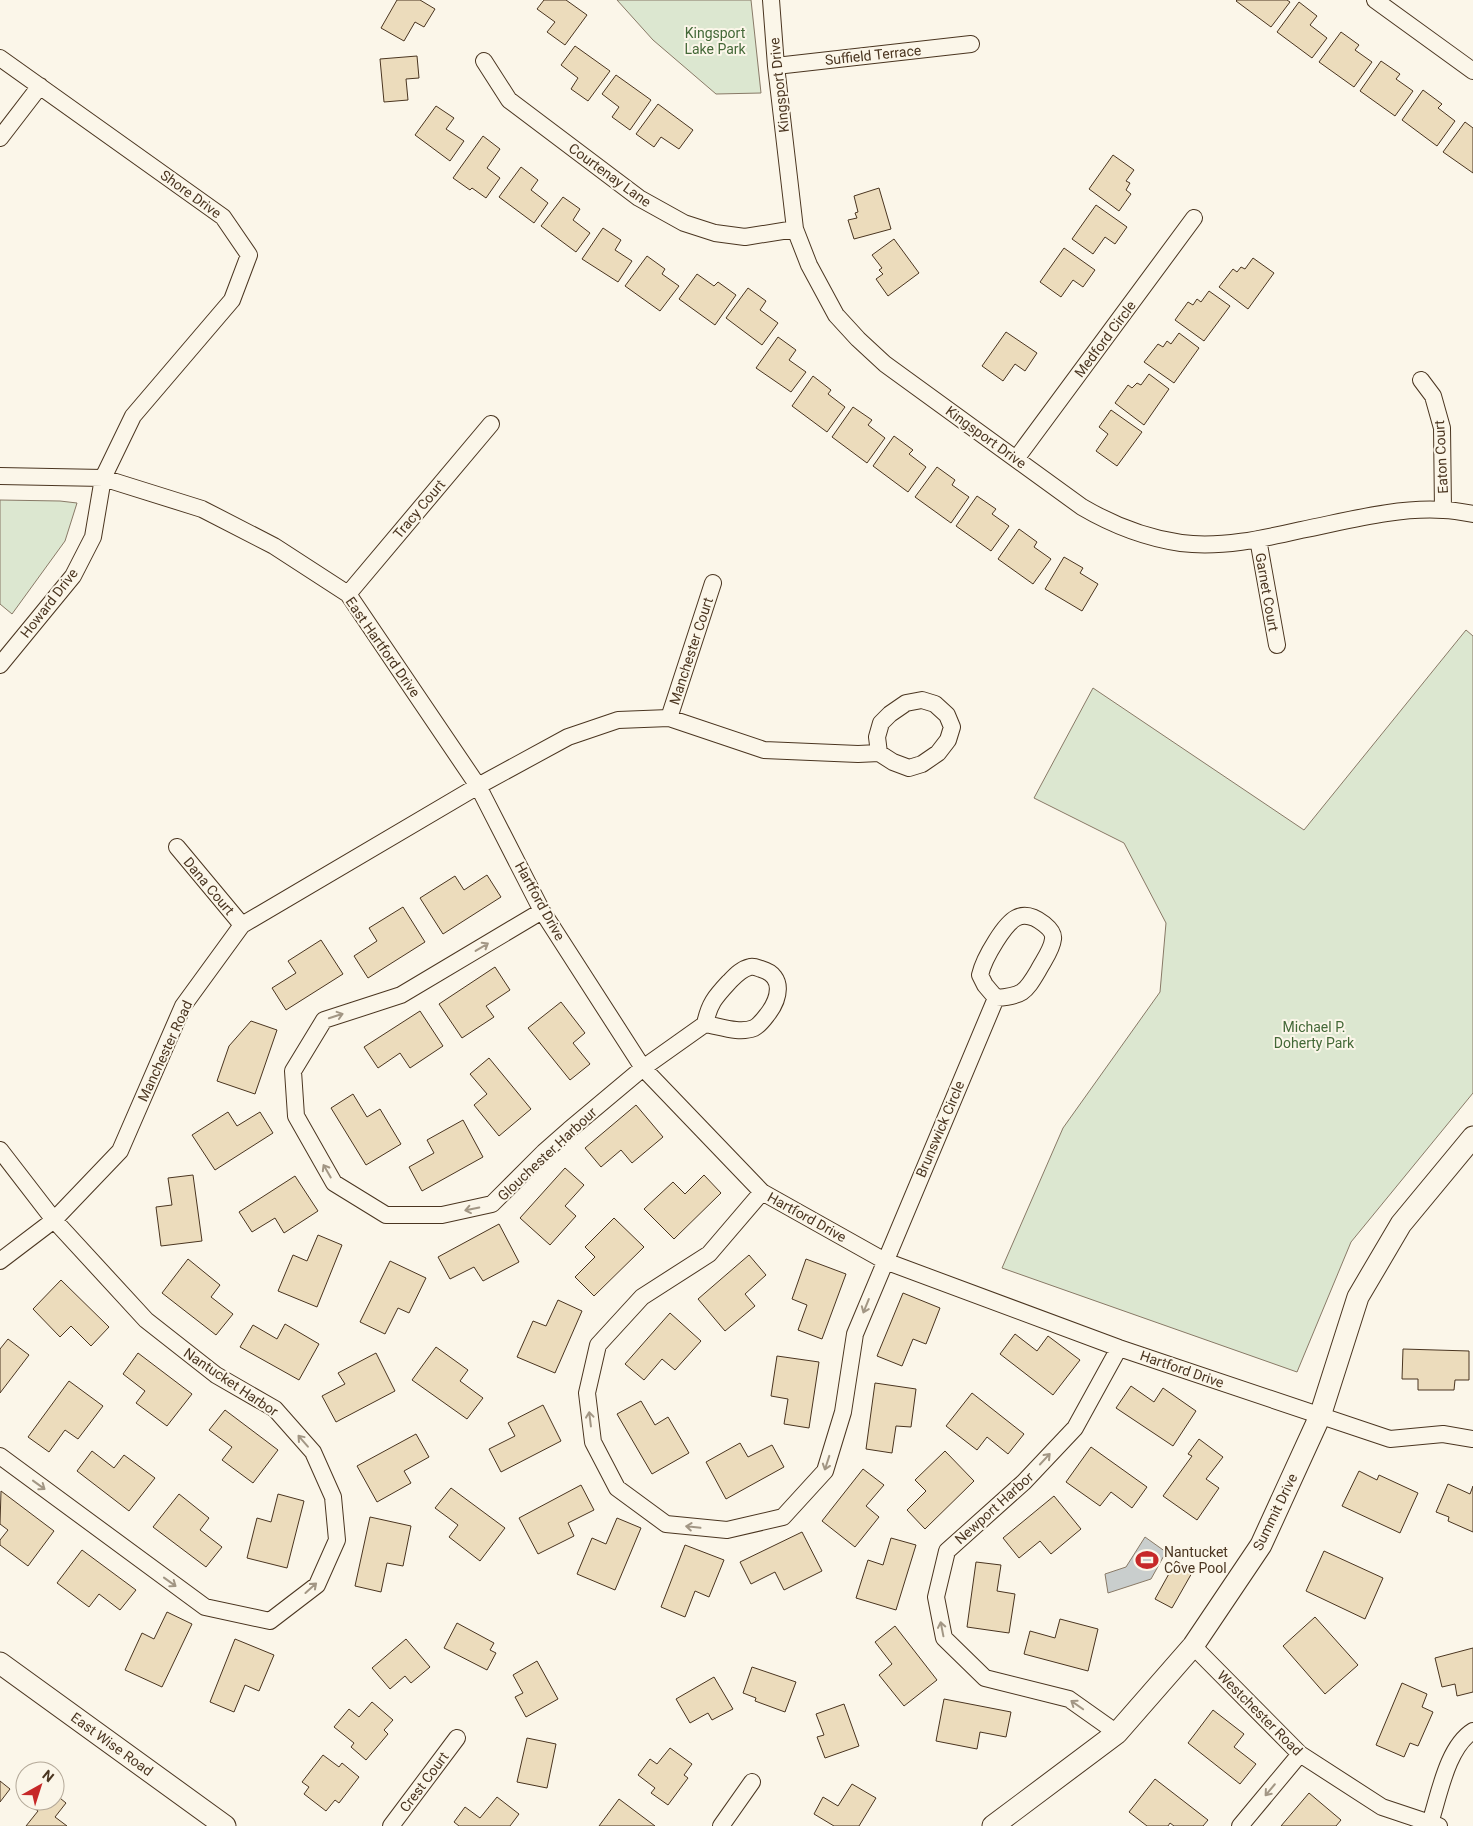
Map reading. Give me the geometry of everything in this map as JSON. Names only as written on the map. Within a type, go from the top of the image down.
[{"type":"street","name":"Kingsport Drive","points":[[771,0],[776,66],[794,229],[809,265],[836,315],[885,364],[1089,511],[1110,522],[1135,531],[1180,543],[1220,544],[1258,539],[1410,510],[1443,510],[1473,514]]},
{"type":"street","points":[[1375,0],[1473,71]]},
{"type":"street","name":"Suffield Terrace","points":[[776,66],[971,44]]},
{"type":"street","name":"Shore Drive","points":[[0,58],[223,217],[249,255],[232,300],[133,416],[103,478]]},
{"type":"street","name":"Courtenay Lane","points":[[484,61],[509,100],[639,198],[684,223],[715,234],[745,237],[794,229]]},
{"type":"street","points":[[0,138],[40,86]]},
{"type":"street","name":"Medford Circle","points":[[1016,459],[1194,218]]},
{"type":"street","name":"Eaton Court","points":[[1421,380],[1433,396],[1442,428],[1443,510]]},
{"type":"street","name":"Tracy Court","points":[[348,594],[491,424]]},
{"type":"street","name":"East Hartford Drive","points":[[0,476],[103,478],[202,509],[274,546],[348,594],[478,786]]},
{"type":"street","name":"Howard Drive","points":[[0,665],[73,576],[92,537],[103,478]]},
{"type":"street","name":"Garnet Court","points":[[1258,539],[1277,645]]},
{"type":"street","name":"Manchester Court","points":[[669,718],[713,583]]},
{"type":"street","points":[[669,718],[764,750],[858,754],[879,753],[893,762],[909,768],[922,764],[938,754],[948,740],[952,727],[947,715],[935,704],[922,700],[906,703],[890,714],[882,723],[877,737],[879,753]]},
{"type":"street","name":"Manchester Road","points":[[0,1261],[54,1220],[120,1150],[182,1006],[242,925],[478,786],[568,737],[618,720],[669,718]]},
{"type":"street","name":"Hartford Drive","points":[[478,786],[542,912],[643,1068],[762,1192],[885,1261],[1119,1348],[1390,1439],[1443,1434],[1473,1439]]},
{"type":"street","name":"Dana Court","points":[[177,846],[242,925]]},
{"type":"street","name":"Glouchester Harbour","points":[[542,912],[401,995],[324,1020],[293,1071],[296,1116],[334,1183],[386,1215],[442,1215],[492,1204],[544,1152],[643,1068],[704,1024]]},
{"type":"street","points":[[1025,915],[1035,917],[1049,928],[1054,937],[1052,945],[1028,988],[1020,994],[996,998],[985,986],[980,975],[983,963],[1005,926],[1013,919],[1025,915]]},
{"type":"street","points":[[751,967],[765,970],[774,976],[779,987],[778,998],[773,1008],[754,1028],[740,1030],[704,1024],[708,1008],[716,996],[739,972],[751,967]]},
{"type":"street","name":"Brunswick Circle","points":[[762,1192],[709,1254],[642,1297],[598,1344],[587,1393],[593,1442],[616,1488],[666,1524],[727,1530],[783,1517],[825,1471],[843,1412],[855,1334],[996,998]]},
{"type":"street","name":"Summit Drive","points":[[993,1826],[1117,1733],[1193,1646],[1261,1545],[1320,1416],[1358,1297],[1401,1224],[1473,1137]]},
{"type":"street","points":[[0,1150],[54,1220]]},
{"type":"street","name":"Nantucket Harbor","points":[[0,1456],[205,1607],[270,1621],[317,1585],[337,1540],[333,1498],[313,1452],[275,1408],[216,1375],[146,1320],[54,1220]]},
{"type":"street","name":"Newport Harbor","points":[[1117,1733],[1069,1699],[984,1678],[944,1638],[936,1597],[947,1551],[1024,1482],[1075,1428],[1119,1348]]},
{"type":"street","name":"Westchester Road","points":[[1193,1646],[1300,1754],[1382,1807],[1434,1825]]},
{"type":"street","name":"East Wise Road","points":[[0,1663],[225,1826]]},
{"type":"street","points":[[1434,1825],[1452,1757],[1461,1742],[1473,1732]]},
{"type":"street","name":"Crest Court","points":[[391,1826],[458,1738]]},
{"type":"street","points":[[1240,1826],[1300,1754]]},
{"type":"street","points":[[721,1826],[752,1782]]},
{"type":"green space","name":"Kingsport Lake Park","points":[[617,0],[751,0],[761,93],[716,94],[653,40]]},
{"type":"green space","points":[[0,500],[77,503],[65,541],[12,614],[0,604]]},
{"type":"green space","name":"Michael P. Doherty Park","points":[[1466,630],[1473,636],[1473,1093],[1351,1242],[1297,1372],[1002,1268],[1063,1128],[1160,992],[1166,923],[1124,843],[1034,798],[1093,688],[1304,830]]},
{"type":"shaded area","name":"Nantucket Cove Pool","points":[[1145,1537],[1166,1552],[1151,1579],[1108,1593],[1105,1574],[1126,1567]]},
{"type":"building","points":[[397,0],[420,0],[435,9],[424,27],[415,22],[404,41],[381,28]]},
{"type":"building","points":[[544,0],[566,0],[587,15],[565,45],[547,32],[555,22],[537,9]]},
{"type":"building","points":[[1237,0],[1287,0],[1290,2],[1271,27]]},
{"type":"building","points":[[1299,2],[1317,16],[1310,25],[1327,38],[1312,58],[1277,32]]},
{"type":"building","points":[[1341,32],[1359,45],[1355,50],[1372,62],[1354,87],[1319,62]]},
{"type":"building","points":[[575,46],[610,71],[588,101],[571,89],[578,78],[561,65]]},
{"type":"building","points":[[417,56],[419,78],[406,79],[408,100],[384,102],[380,59]]},
{"type":"building","points":[[1381,61],[1400,74],[1396,79],[1413,91],[1395,116],[1360,91]]},
{"type":"building","points":[[616,75],[651,100],[630,130],[612,117],[619,107],[602,94]]},
{"type":"building","points":[[1423,90],[1442,104],[1438,108],[1455,121],[1437,146],[1402,120]]},
{"type":"building","points":[[658,104],[693,130],[679,149],[661,137],[654,147],[636,134]]},
{"type":"building","points":[[436,106],[454,118],[446,129],[464,141],[450,161],[415,135]]},
{"type":"building","points":[[1465,122],[1473,128],[1473,173],[1443,152]]},
{"type":"building","points":[[483,136],[500,149],[487,168],[500,178],[486,198],[453,178]]},
{"type":"building","points":[[1113,155],[1134,170],[1126,181],[1130,183],[1126,190],[1131,194],[1119,211],[1089,189]]},
{"type":"building","points":[[521,167],[538,180],[531,190],[548,203],[534,223],[499,197]]},
{"type":"building","points":[[879,188],[891,229],[854,239],[848,220],[857,218],[855,213],[858,212],[854,196]]},
{"type":"building","points":[[563,197],[580,209],[573,220],[590,233],[576,252],[541,226]]},
{"type":"building","points":[[1096,205],[1127,227],[1115,244],[1105,237],[1093,254],[1072,239]]},
{"type":"building","points":[[603,228],[621,240],[615,250],[632,261],[618,282],[582,259]]},
{"type":"building","points":[[894,239],[919,273],[888,296],[876,279],[883,274],[879,270],[882,268],[872,255]]},
{"type":"building","points":[[1064,248],[1095,270],[1083,287],[1073,280],[1061,297],[1040,282]]},
{"type":"building","points":[[647,256],[665,269],[662,274],[679,286],[660,311],[625,286]]},
{"type":"building","points":[[1253,258],[1274,273],[1248,309],[1219,287],[1233,269],[1237,272],[1241,267],[1245,269]]},
{"type":"building","points":[[697,274],[714,286],[718,282],[736,295],[715,325],[679,299]]},
{"type":"building","points":[[748,288],[766,301],[760,310],[778,323],[762,345],[726,318]]},
{"type":"building","points":[[1209,291],[1230,306],[1204,341],[1175,320],[1188,302],[1193,305],[1197,299],[1201,302]]},
{"type":"building","points":[[1006,332],[1037,353],[1025,371],[1015,364],[1003,381],[982,366]]},
{"type":"building","points":[[1179,333],[1199,348],[1174,383],[1144,362],[1158,344],[1163,347],[1167,341],[1171,344]]},
{"type":"building","points":[[778,337],[796,350],[789,360],[806,372],[791,392],[756,368]]},
{"type":"building","points":[[1149,374],[1169,389],[1144,425],[1115,403],[1128,385],[1132,388],[1137,383],[1141,385]]},
{"type":"building","points":[[813,376],[831,390],[828,394],[845,407],[827,432],[792,406]]},
{"type":"building","points":[[853,407],[872,420],[868,425],[885,438],[867,463],[832,437]]},
{"type":"building","points":[[1111,410],[1142,432],[1117,466],[1096,451],[1108,434],[1099,427]]},
{"type":"building","points":[[894,436],[913,450],[909,454],[926,467],[908,492],[873,466]]},
{"type":"building","points":[[937,467],[955,480],[952,485],[969,497],[951,523],[915,497]]},
{"type":"building","points":[[977,496],[996,509],[992,514],[1009,526],[991,551],[956,526]]},
{"type":"building","points":[[1019,529],[1037,542],[1034,547],[1051,559],[1033,584],[998,559]]},
{"type":"building","points":[[1064,557],[1083,568],[1080,573],[1098,584],[1082,611],[1045,589]]},
{"type":"building","points":[[487,875],[501,897],[443,934],[420,898],[455,876],[464,890]]},
{"type":"building","points":[[403,907],[425,942],[368,978],[354,956],[377,941],[369,928]]},
{"type":"building","points":[[321,940],[343,974],[286,1010],[272,988],[296,973],[288,961]]},
{"type":"building","points":[[495,967],[510,990],[486,1006],[494,1017],[462,1038],[439,1004]]},
{"type":"building","points":[[561,1002],[585,1033],[573,1043],[590,1064],[570,1080],[528,1028]]},
{"type":"building","points":[[420,1011],[443,1046],[410,1068],[400,1053],[378,1068],[364,1047]]},
{"type":"building","points":[[251,1021],[277,1030],[255,1094],[217,1081],[229,1046]]},
{"type":"building","points":[[489,1058],[531,1109],[499,1136],[474,1105],[487,1094],[470,1074]]},
{"type":"building","points":[[353,1094],[367,1117],[380,1109],[401,1144],[366,1165],[331,1108]]},
{"type":"building","points":[[636,1105],[663,1137],[632,1163],[621,1150],[601,1167],[585,1148]]},
{"type":"building","points":[[228,1112],[237,1126],[260,1112],[273,1133],[215,1170],[192,1135]]},
{"type":"building","points":[[463,1120],[483,1157],[422,1191],[409,1167],[434,1153],[427,1140]]},
{"type":"building","points":[[565,1168],[584,1185],[565,1206],[576,1216],[550,1245],[520,1218]]},
{"type":"building","points":[[193,1175],[202,1241],[161,1246],[156,1207],[172,1205],[168,1178]]},
{"type":"building","points":[[704,1175],[721,1193],[674,1239],[644,1209],[673,1182],[685,1194]]},
{"type":"building","points":[[295,1176],[318,1211],[284,1233],[275,1218],[252,1232],[239,1212]]},
{"type":"building","points":[[614,1218],[644,1247],[594,1296],[575,1277],[595,1257],[585,1247]]},
{"type":"building","points":[[499,1224],[519,1262],[483,1281],[474,1267],[450,1279],[438,1257]]},
{"type":"building","points":[[318,1235],[342,1245],[317,1307],[278,1291],[293,1255],[307,1261]]},
{"type":"building","points":[[749,1255],[766,1275],[745,1294],[755,1306],[725,1331],[698,1299]]},
{"type":"building","points":[[188,1259],[220,1285],[211,1297],[233,1314],[216,1335],[162,1293]]},
{"type":"building","points":[[806,1259],[846,1274],[822,1339],[798,1330],[807,1305],[792,1299]]},
{"type":"building","points":[[390,1261],[426,1278],[409,1313],[398,1308],[385,1334],[360,1322]]},
{"type":"building","points":[[61,1280],[109,1327],[91,1346],[71,1326],[60,1337],[33,1309]]},
{"type":"building","points":[[903,1293],[940,1308],[926,1344],[913,1339],[902,1366],[877,1356]]},
{"type":"building","points":[[558,1300],[582,1311],[555,1373],[517,1357],[533,1321],[546,1326]]},
{"type":"building","points":[[670,1313],[701,1341],[675,1370],[662,1359],[644,1380],[625,1364]]},
{"type":"building","points":[[285,1324],[319,1344],[299,1380],[240,1347],[253,1325],[277,1339]]},
{"type":"building","points":[[1015,1334],[1037,1351],[1048,1336],[1080,1360],[1053,1395],[1000,1354]]},
{"type":"building","points":[[8,1339],[29,1355],[0,1393],[0,1349]]},
{"type":"building","points":[[436,1347],[468,1370],[460,1381],[483,1398],[467,1419],[412,1380]]},
{"type":"building","points":[[1403,1349],[1469,1351],[1469,1380],[1455,1380],[1454,1390],[1418,1390],[1418,1379],[1402,1379]]},
{"type":"building","points":[[138,1353],[192,1394],[167,1426],[136,1403],[145,1391],[123,1374]]},
{"type":"building","points":[[376,1353],[395,1391],[336,1422],[322,1396],[345,1384],[338,1373]]},
{"type":"building","points":[[777,1356],[819,1362],[809,1428],[784,1424],[788,1399],[771,1396]]},
{"type":"building","points":[[69,1381],[103,1406],[78,1439],[65,1430],[49,1452],[28,1437]]},
{"type":"building","points":[[875,1383],[916,1389],[911,1427],[896,1426],[892,1453],[866,1449]]},
{"type":"building","points":[[1131,1386],[1154,1402],[1163,1388],[1196,1411],[1173,1446],[1116,1408]]},
{"type":"building","points":[[972,1393],[1024,1434],[1008,1454],[987,1437],[977,1450],[946,1426]]},
{"type":"building","points":[[641,1401],[655,1425],[668,1417],[689,1453],[652,1474],[617,1414]]},
{"type":"building","points":[[543,1405],[561,1441],[501,1472],[489,1449],[515,1436],[508,1423]]},
{"type":"building","points":[[225,1410],[278,1450],[253,1483],[222,1460],[232,1447],[209,1430]]},
{"type":"building","points":[[416,1434],[429,1457],[404,1471],[411,1483],[377,1502],[357,1466]]},
{"type":"building","points":[[1199,1439],[1223,1457],[1206,1479],[1219,1488],[1197,1520],[1163,1496],[1192,1456],[1188,1454]]},
{"type":"building","points":[[740,1443],[748,1457],[772,1445],[784,1467],[726,1499],[706,1462]]},
{"type":"building","points":[[1091,1447],[1147,1487],[1132,1508],[1111,1492],[1100,1506],[1066,1482]]},
{"type":"building","points":[[92,1451],[114,1468],[124,1455],[155,1478],[129,1511],[77,1471]]},
{"type":"building","points":[[945,1451],[974,1481],[925,1529],[907,1510],[926,1491],[915,1480]]},
{"type":"building","points":[[863,1469],[884,1485],[866,1506],[879,1517],[855,1547],[822,1521]]},
{"type":"building","points":[[1359,1471],[1377,1480],[1379,1475],[1418,1493],[1400,1533],[1342,1506]]},
{"type":"building","points":[[1448,1484],[1470,1494],[1473,1486],[1473,1532],[1448,1521],[1449,1517],[1436,1512]]},
{"type":"building","points":[[581,1485],[594,1510],[568,1523],[574,1536],[538,1554],[519,1518]]},
{"type":"building","points":[[451,1488],[505,1528],[480,1561],[449,1537],[458,1525],[435,1508]]},
{"type":"building","points":[[1,1491],[54,1531],[28,1566],[0,1545],[0,1540],[8,1530],[0,1524]]},
{"type":"building","points":[[179,1494],[209,1518],[200,1530],[222,1547],[206,1567],[153,1527]]},
{"type":"building","points":[[278,1494],[304,1501],[287,1568],[247,1558],[257,1518],[271,1522]]},
{"type":"building","points":[[1054,1496],[1081,1529],[1051,1554],[1040,1541],[1019,1558],[1003,1538]]},
{"type":"building","points":[[370,1517],[411,1526],[403,1566],[387,1563],[381,1592],[355,1586]]},
{"type":"building","points":[[617,1518],[641,1528],[615,1590],[577,1574],[592,1538],[606,1544]]},
{"type":"building","points":[[802,1532],[822,1571],[784,1590],[775,1572],[751,1584],[740,1562]]},
{"type":"building","points":[[891,1538],[916,1545],[896,1610],[856,1598],[868,1560],[883,1565]]},
{"type":"building","points":[[685,1545],[724,1560],[709,1597],[695,1591],[685,1617],[661,1607]]},
{"type":"building","points":[[82,1550],[136,1590],[120,1610],[99,1594],[89,1607],[57,1583]]},
{"type":"building","points":[[1324,1551],[1383,1578],[1365,1619],[1306,1591]]},
{"type":"building","points":[[1176,1561],[1193,1571],[1172,1608],[1155,1599]]},
{"type":"building","points":[[976,1562],[1001,1565],[997,1591],[1015,1594],[1009,1633],[967,1627]]},
{"type":"building","points":[[167,1612],[192,1624],[162,1687],[125,1670],[142,1633],[154,1639]]},
{"type":"building","points":[[1315,1617],[1358,1665],[1325,1694],[1283,1646]]},
{"type":"building","points":[[1060,1619],[1098,1629],[1088,1671],[1024,1654],[1030,1631],[1055,1638]]},
{"type":"building","points":[[457,1623],[494,1643],[490,1650],[496,1653],[487,1670],[444,1648]]},
{"type":"building","points":[[895,1626],[937,1680],[904,1706],[879,1675],[892,1664],[875,1642]]},
{"type":"building","points":[[235,1639],[274,1655],[259,1691],[245,1685],[234,1712],[210,1702]]},
{"type":"building","points":[[406,1639],[430,1667],[411,1683],[405,1676],[390,1689],[372,1668]]},
{"type":"building","points":[[1473,1648],[1473,1692],[1457,1696],[1455,1684],[1442,1687],[1435,1658]]},
{"type":"building","points":[[537,1661],[558,1699],[526,1717],[515,1697],[523,1693],[513,1675]]},
{"type":"building","points":[[752,1667],[796,1682],[785,1712],[755,1701],[756,1698],[743,1693]]},
{"type":"building","points":[[714,1677],[733,1709],[712,1720],[708,1713],[690,1723],[676,1699]]},
{"type":"building","points":[[1402,1683],[1427,1694],[1422,1707],[1433,1712],[1418,1746],[1410,1743],[1404,1757],[1376,1745]]},
{"type":"building","points":[[944,1699],[1011,1712],[1006,1737],[980,1732],[977,1749],[936,1741]]},
{"type":"building","points":[[372,1702],[393,1720],[384,1730],[388,1734],[366,1760],[351,1747],[354,1743],[334,1727],[349,1709],[359,1717]]},
{"type":"building","points":[[844,1704],[859,1746],[825,1758],[817,1737],[824,1735],[816,1714]]},
{"type":"building","points":[[1213,1710],[1244,1734],[1234,1747],[1256,1764],[1240,1784],[1188,1743]]},
{"type":"building","points":[[527,1738],[556,1744],[547,1788],[517,1782]]},
{"type":"building","points":[[670,1748],[692,1764],[684,1775],[688,1778],[668,1805],[651,1793],[655,1788],[638,1775],[650,1759],[657,1764]]},
{"type":"building","points":[[323,1755],[339,1767],[342,1763],[359,1777],[339,1803],[335,1800],[326,1811],[304,1794],[309,1787],[302,1782]]},
{"type":"building","points":[[1155,1779],[1208,1820],[1203,1826],[1174,1826],[1170,1823],[1168,1826],[1147,1826],[1129,1812]]},
{"type":"building","points":[[0,1781],[10,1789],[0,1802]]},
{"type":"building","points":[[852,1784],[876,1798],[859,1826],[834,1826],[814,1814],[823,1797],[838,1806]]},
{"type":"building","points":[[1309,1793],[1341,1820],[1336,1826],[1281,1826]]},
{"type":"building","points":[[497,1797],[519,1814],[510,1826],[459,1826],[454,1822],[465,1807],[480,1818]]},
{"type":"building","points":[[619,1799],[655,1826],[599,1826]]},
{"type":"building","points":[[38,1811],[60,1811],[55,1817],[67,1826],[26,1826]]},
{"type":"place","name":"Nantucket Cove Pool","points":[[1147,1560]]}]
